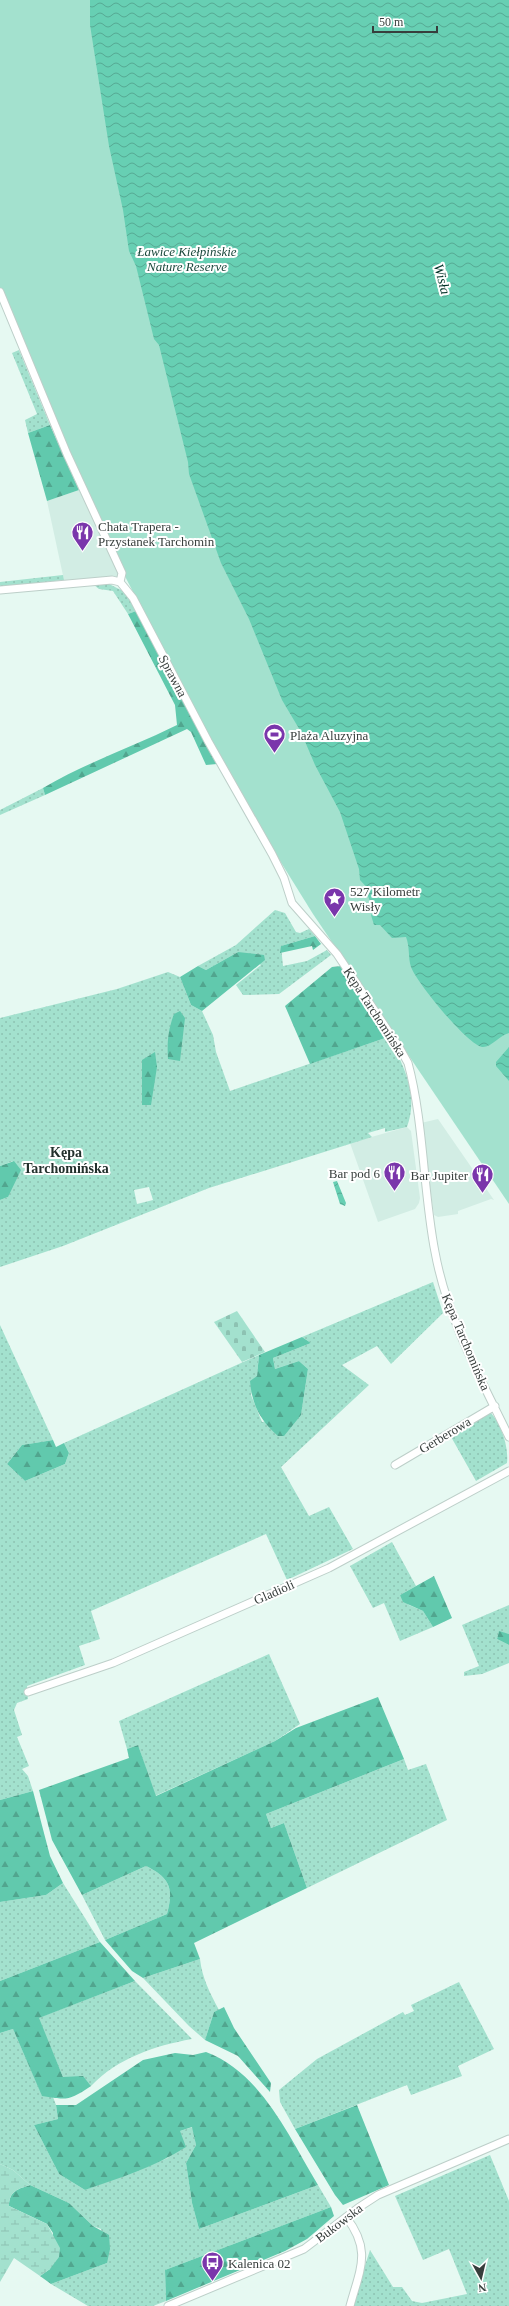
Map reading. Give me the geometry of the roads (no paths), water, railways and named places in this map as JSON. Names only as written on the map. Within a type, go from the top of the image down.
[{"type":"street","points":[[0,292],[67,454],[122,573],[120,582],[102,580],[0,590]]},
{"type":"street","name":"Sprawna","points":[[120,582],[134,598],[167,665],[284,878]]},
{"type":"street","name":"Kępa Tarchomińska","points":[[284,878],[292,903],[337,954],[408,1063],[435,1252],[444,1293],[469,1355],[509,1437]]},
{"type":"street","name":"Gerberowa","points":[[396,1465],[495,1406]]},
{"type":"street","name":"Gladioli","points":[[28,1692],[112,1663],[329,1568],[509,1471]]},
{"type":"street","name":"Bukowska","points":[[168,2306],[304,2249],[378,2195],[509,2138]]},
{"type":"street","points":[[346,2217],[355,2228],[363,2254],[350,2306]]},
{"type":"water","name":"Ławice Kiełpińskie Nature Reserve","points":[[90,0],[509,0],[509,1033],[502,1036],[489,1046],[482,1047],[465,1035],[432,999],[411,967],[406,937],[392,938],[380,925],[374,925],[371,915],[376,908],[371,904],[368,896],[370,891],[360,880],[359,869],[340,812],[315,765],[301,732],[282,700],[249,619],[221,563],[189,474],[188,462],[159,345],[154,339],[136,266],[129,251],[123,210],[109,146],[90,25]]},
{"type":"water","points":[[509,1047],[509,1081],[496,1066],[496,1062]]},
{"type":"water","points":[[337,1181],[346,1203],[345,1206],[340,1204],[333,1182]]},
{"type":"place","name":"Chata Trapera - Przystanek Tarchomin","points":[[83,552]]},
{"type":"place","name":"Plaża Aluzyjna","points":[[275,754]]},
{"type":"place","name":"527 Kilometr Wisły","points":[[334,918]]},
{"type":"place","name":"Bar pod 6","points":[[395,1192]]},
{"type":"place","name":"Bar Jupiter","points":[[483,1194]]},
{"type":"place","name":"Kalenica 02","points":[[213,2282]]},
{"type":"district","name":"Kępa Tarchomińska","points":[[66,1160]]},
{"type":"water label","name":"Wisła","points":[[442,279]]}]
